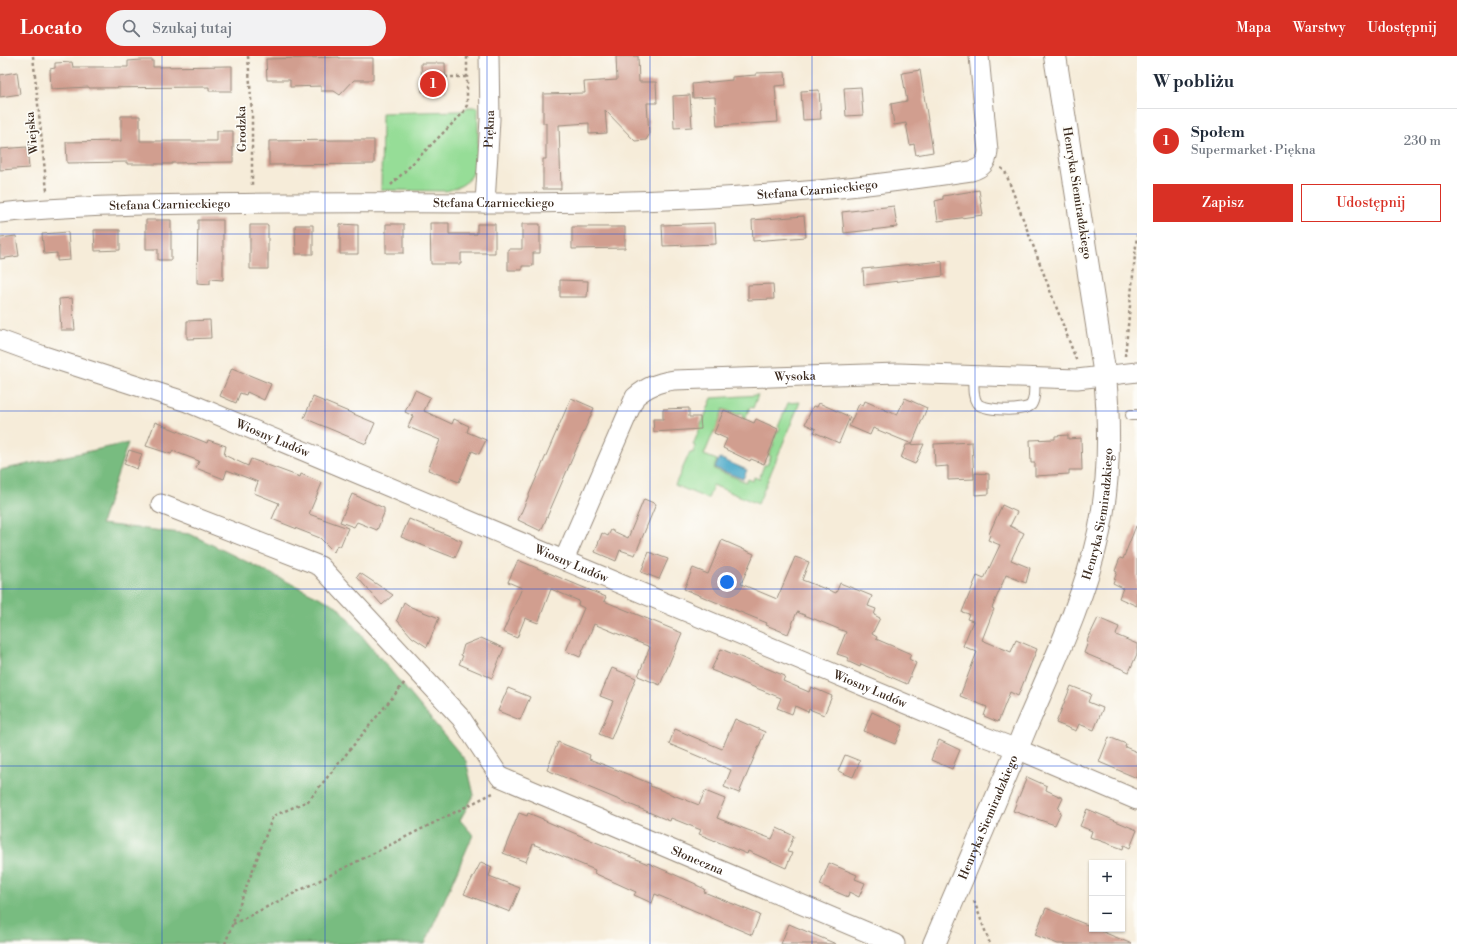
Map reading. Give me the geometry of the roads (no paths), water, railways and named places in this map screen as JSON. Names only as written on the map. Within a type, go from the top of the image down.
[{"type":"main road","name":"Henryka Siemiradzkiego","points":[[934,944],[1072,620],[1086,579],[1097,539],[1104,501],[1108,454],[1108,413],[1105,376],[1055,56]]},
{"type":"street","name":"Piękna","points":[[485,203],[490,119],[489,56]]},
{"type":"street","name":"Stefana Czarnieckiego","points":[[0,213],[49,208],[107,205],[614,202],[681,200],[899,182],[971,171],[981,168],[984,164],[988,151],[979,56]]},
{"type":"street","name":"Wiosny Ludów","points":[[0,340],[41,355],[187,402],[980,735],[1017,748],[1137,800]]},
{"type":"street","name":"Wysoka","points":[[564,560],[630,406],[635,397],[650,386],[658,383],[674,380],[898,373],[1077,379],[1105,376],[1131,367]]},
{"type":"street","name":"Słoneczna","points":[[161,504],[320,566],[460,718],[497,785],[895,944]]},
{"type":"lane","points":[[973,375],[974,394],[976,402],[980,406],[986,408],[1020,410],[1028,408],[1034,400],[1034,377]]},
{"type":"water","points":[[719,458],[747,470],[743,479],[715,468]]},
{"type":"place","name":"Społem","points":[[433,84]]}]
